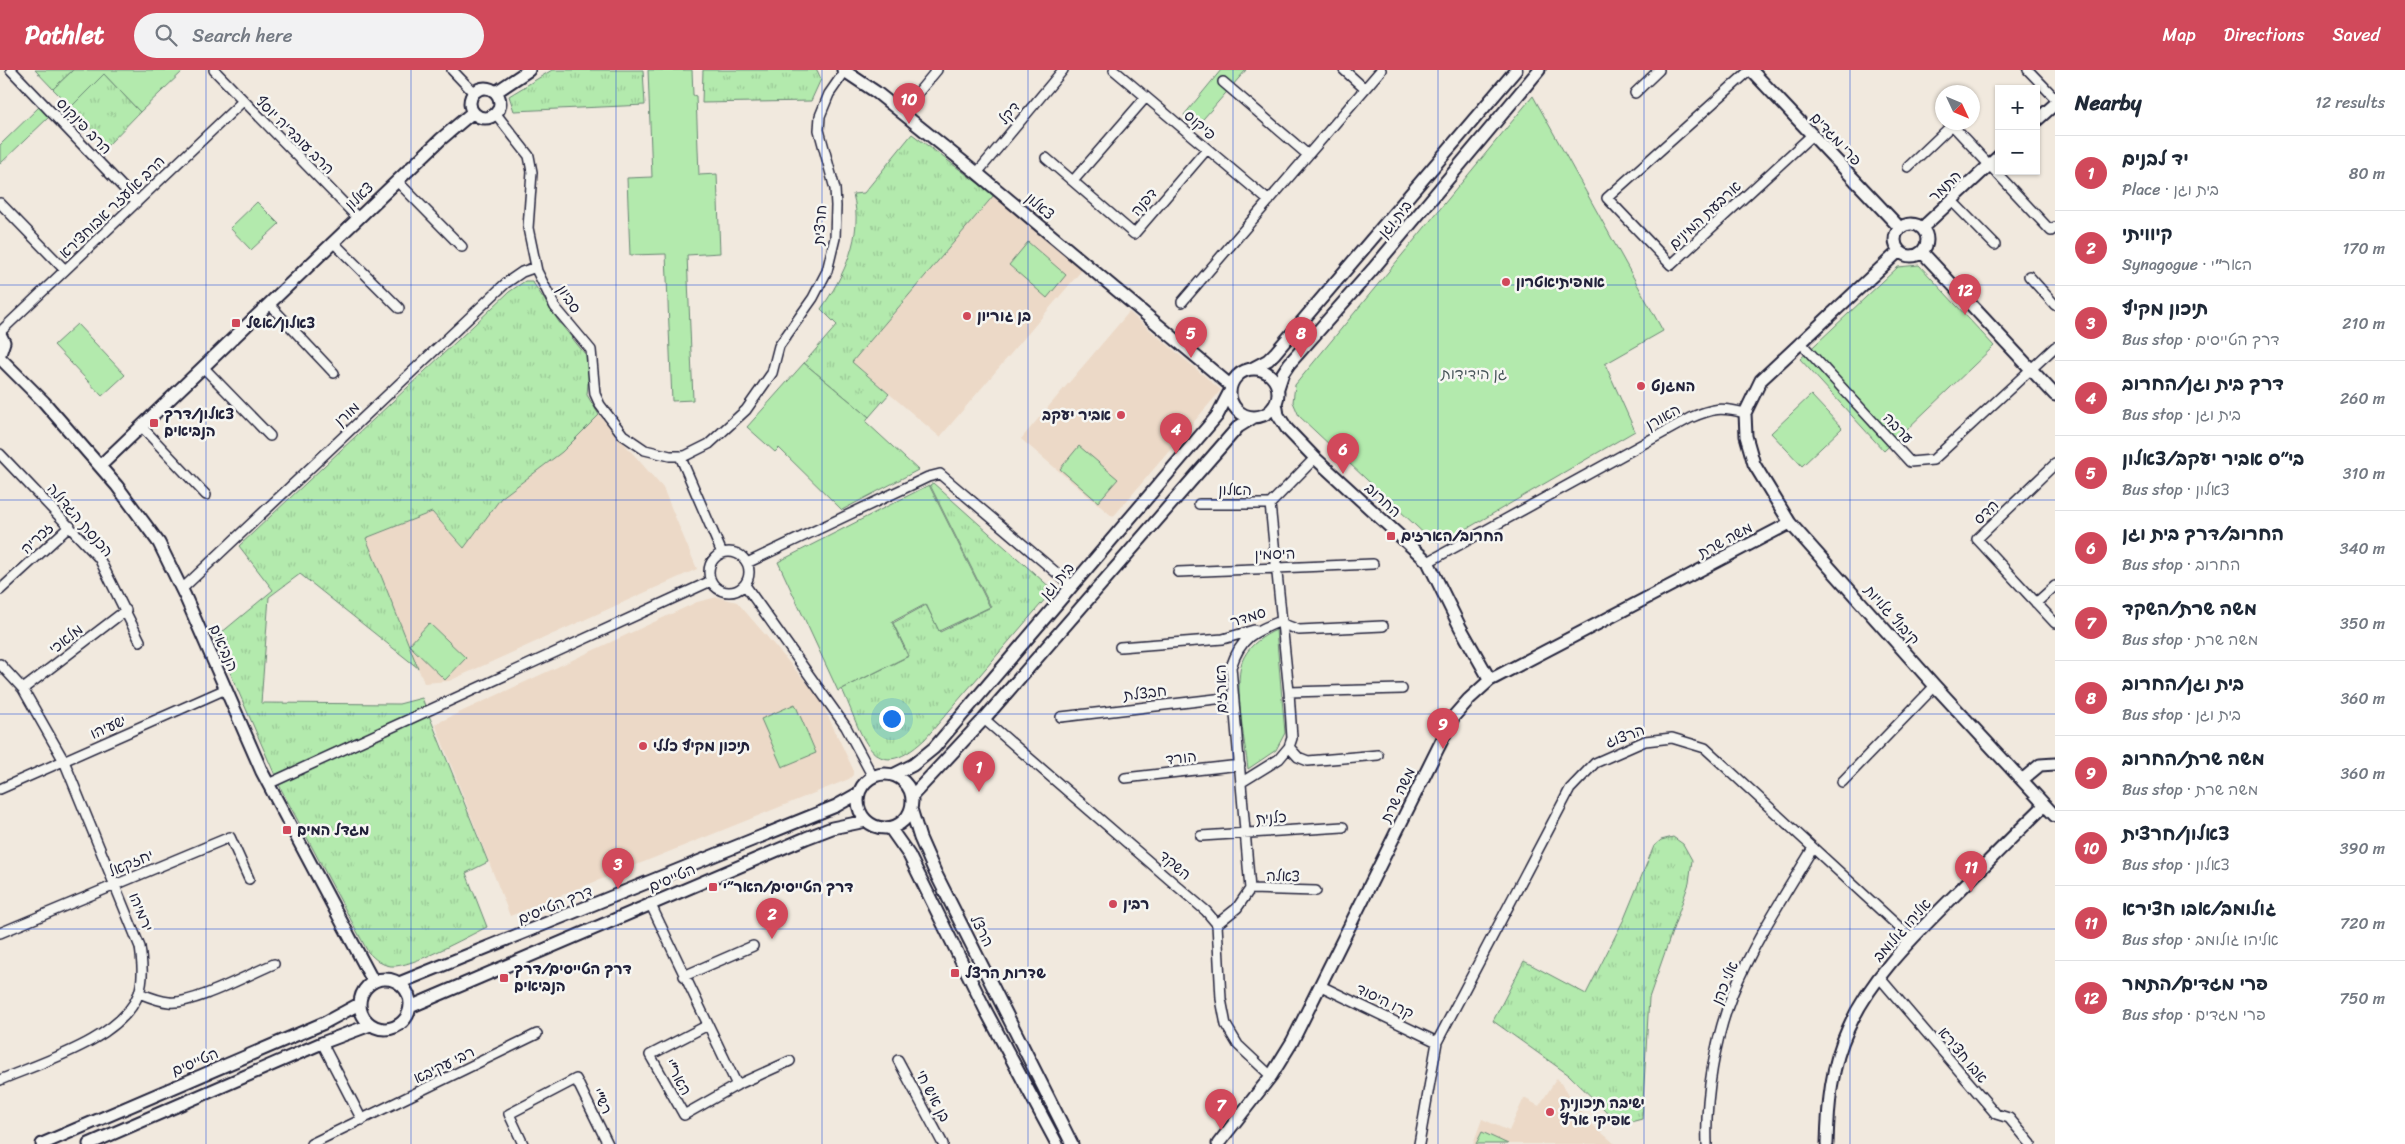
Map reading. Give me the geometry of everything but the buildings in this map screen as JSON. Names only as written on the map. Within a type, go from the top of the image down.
[{"type":"street","name":"הרב פינקוס","points":[[11,70],[137,202]]},
{"type":"street","name":"הרב עובדיה יוסף","points":[[214,70],[358,218]]},
{"type":"street","points":[[452,70],[474,93]]},
{"type":"street","points":[[496,92],[529,70]]},
{"type":"street","name":"צאלון","points":[[844,70],[977,173],[1232,385]]},
{"type":"street","name":"חרצית","points":[[680,456],[704,446],[746,410],[772,373],[779,346],[813,298],[831,257],[836,221],[835,189],[819,130],[820,116],[829,94],[844,70]]},
{"type":"street","points":[[901,113],[937,70]]},
{"type":"street","name":"דקל","points":[[977,173],[1063,70]]},
{"type":"street","name":"פיקוס","points":[[1114,70],[1269,201]]},
{"type":"street","points":[[1344,70],[1365,89]]},
{"type":"street","points":[[1182,302],[1381,70]]},
{"type":"street","name":"בית וגן","points":[[1254,368],[1268,360],[1275,353],[1516,70]]},
{"type":"street","name":"בית וגן","points":[[1278,388],[1283,373],[1290,364],[1373,269],[1539,70]]},
{"type":"street","points":[[1635,93],[1659,70]]},
{"type":"street","name":"פרי מגדים","points":[[1750,70],[1900,228]]},
{"type":"street","name":"ארבעת המינים","points":[[1750,70],[1607,198],[1671,265],[1812,135]]},
{"type":"street","points":[[2028,70],[2055,98]]},
{"type":"street","points":[[1224,82],[1308,155]]},
{"type":"street","points":[[485,88],[496,92],[500,103],[496,114],[483,118],[473,112],[470,101],[474,93],[485,88]]},
{"type":"street","points":[[1073,181],[1146,97]]},
{"type":"street","name":"הרב אלעזר אבוחצירא","points":[[0,333],[243,101]]},
{"type":"street","points":[[2040,117],[2055,104]]},
{"type":"street","name":"צאלון","points":[[100,466],[358,218],[473,112]]},
{"type":"street","name":"סביון","points":[[496,114],[525,150],[531,166],[528,228],[536,267],[555,307],[591,350],[595,394],[612,422],[623,434],[645,450],[660,455],[680,456]]},
{"type":"street","points":[[1908,167],[1952,125],[2051,231],[2055,227]]},
{"type":"street","name":"דפנה","points":[[1046,158],[1134,234],[1207,149]]},
{"type":"street","name":"התמר","points":[[1922,228],[1995,160]]},
{"type":"street","points":[[397,181],[462,247]]},
{"type":"street","points":[[1951,200],[1995,245]]},
{"type":"street","points":[[0,203],[65,270]]},
{"type":"street","points":[[1913,224],[1926,232],[1927,243],[1922,252],[1910,257],[1898,251],[1895,237],[1900,228],[1913,224]]},
{"type":"street","points":[[333,242],[399,308]]},
{"type":"street","points":[[1745,413],[1761,380],[1898,251]]},
{"type":"street","points":[[1922,252],[2055,395]]},
{"type":"street","name":"מורן","points":[[182,590],[506,283],[522,272],[536,267]]},
{"type":"street","points":[[2029,276],[2055,305]]},
{"type":"street","points":[[268,304],[334,373]]},
{"type":"street","points":[[0,333],[4,342],[0,354]]},
{"type":"street","name":"ערבה","points":[[1800,342],[1910,462],[1933,460],[2031,369]]},
{"type":"street","points":[[2031,369],[2055,347]]},
{"type":"street","name":"הנביאים","points":[[0,358],[44,402],[100,466],[149,528],[182,590],[268,784],[373,982]]},
{"type":"street","points":[[203,367],[270,436]]},
{"type":"street","points":[[912,796],[984,719],[1238,427],[1268,412],[1276,403],[1278,388],[1274,378],[1268,372],[1254,368],[1243,371],[1232,385],[1231,400],[1237,410],[1243,415],[1256,417]]},
{"type":"street","name":"בית וגן","points":[[893,775],[913,765],[934,748],[1217,416],[1232,385]]},
{"type":"street","name":"החרוב","points":[[1276,403],[1278,415],[1287,429],[1315,458],[1428,562],[1460,627],[1490,680]]},
{"type":"street","name":"האורן","points":[[1428,562],[1690,418],[1708,410],[1724,408],[1745,413]]},
{"type":"street","name":"קיבוץ גלויות","points":[[1745,413],[1746,436],[1754,464],[1790,523],[1935,686],[2055,816]]},
{"type":"street","name":"החרוב","points":[[1256,417],[1276,422],[1287,429]]},
{"type":"street","points":[[141,426],[206,495]]},
{"type":"street","points":[[680,456],[722,553]]},
{"type":"street","points":[[1242,782],[1279,759],[1289,747],[1292,738],[1270,504],[1315,458]]},
{"type":"street","name":"הכנסת הגדולה","points":[[2,460],[70,526],[99,558],[140,641]]},
{"type":"street","name":"הדס","points":[[2055,464],[1977,539],[2055,623]]},
{"type":"street","points":[[747,563],[928,477],[940,474],[1072,586]]},
{"type":"street","name":"האלון","points":[[1199,504],[1270,504]]},
{"type":"street","name":"משה שרת","points":[[1218,1144],[1271,1076],[1292,1042],[1454,716],[1469,699],[1490,680],[1790,523]]},
{"type":"street","name":"זכריה","points":[[0,590],[70,526]]},
{"type":"street","points":[[722,553],[735,553],[747,563],[749,572],[745,585],[740,589],[727,592],[715,587],[711,581],[709,568],[712,562],[722,553]]},
{"type":"street","name":"היסמין","points":[[1178,572],[1374,564]]},
{"type":"street","points":[[268,784],[711,581]]},
{"type":"street","points":[[745,585],[846,727],[873,777]]},
{"type":"street","points":[[2036,603],[2055,586]]},
{"type":"street","name":"מלאכי","points":[[23,690],[126,610]]},
{"type":"street","name":"סמדר","points":[[1120,648],[1223,639],[1281,621],[1299,630],[1383,626]]},
{"type":"street","name":"הארזים","points":[[1250,889],[1231,667],[1237,649],[1252,632],[1281,621]]},
{"type":"street","name":"ירמיהו","points":[[0,664],[23,690],[64,761],[140,947],[143,966],[139,993],[115,1024],[93,1041],[0,1080]]},
{"type":"street","points":[[1842,782],[1935,686]]},
{"type":"street","points":[[1289,692],[1402,689]]},
{"type":"street","name":"ישעיהו","points":[[0,789],[226,690]]},
{"type":"street","name":"חבצלת","points":[[1061,717],[1233,696]]},
{"type":"street","name":"השקד","points":[[984,719],[1196,901],[1217,924]]},
{"type":"street","name":"הרצוג","points":[[1419,1144],[1437,1042],[1570,789],[1595,763],[1645,741],[1672,738],[1705,748],[1911,938]]},
{"type":"street","points":[[1289,747],[1298,758],[1308,762],[1378,755]]},
{"type":"street","points":[[2022,780],[2040,765],[2055,764]]},
{"type":"street","name":"הורד","points":[[1125,778],[1240,765]]},
{"type":"street","points":[[881,774],[893,775],[907,784],[912,796],[912,809],[902,823],[890,828],[877,827],[866,820],[859,810],[859,793],[866,782],[873,777],[881,774]]},
{"type":"street","name":"דרך הטייסים","points":[[399,983],[836,806],[859,793]]},
{"type":"street","name":"אליהו גולומב","points":[[1827,1144],[1828,1104],[1835,1065],[1847,1030],[1861,1003],[1911,938],[2045,805]]},
{"type":"street","name":"הרצל","points":[[912,809],[920,838],[935,872],[1072,1144]]},
{"type":"street","name":"הטייסים","points":[[410,1007],[806,838],[832,828],[866,820]]},
{"type":"street","name":"כלנית","points":[[1201,836],[1343,827]]},
{"type":"street","name":"הרצל","points":[[890,828],[909,855],[986,1010],[1057,1144]]},
{"type":"street","name":"יחזקאל","points":[[0,933],[230,836],[249,879]]},
{"type":"street","name":"אלי כהן","points":[[1707,1144],[1713,1062],[1732,995],[1772,915],[1813,848]]},
{"type":"street","points":[[1250,889],[1237,908],[1217,924],[1222,999],[1226,1025],[1238,1045],[1271,1076]]},
{"type":"street","name":"צאלה","points":[[1250,889],[1316,890]]},
{"type":"street","points":[[650,904],[737,1085]]},
{"type":"street","points":[[684,976],[753,946]]},
{"type":"street","points":[[139,993],[170,1003],[189,1000],[274,964]]},
{"type":"street","points":[[384,978],[399,983],[409,996],[410,1007],[405,1018],[396,1026],[385,1029],[370,1025],[362,1016],[359,1004],[364,990],[373,982],[384,978]]},
{"type":"street","name":"אבו חצירא","points":[[1879,978],[1996,1114],[2009,1118],[2031,1144]]},
{"type":"street","name":"קרו היסוד","points":[[1320,986],[1437,1042]]},
{"type":"street","name":"הטייסים","points":[[42,1144],[324,1023],[359,1004]]},
{"type":"street","points":[[89,1144],[322,1043],[370,1025]]},
{"type":"street","name":"האר\"י","points":[[708,1025],[650,1055],[684,1116],[737,1085],[790,1061]]},
{"type":"street","name":"רבי עקיבא","points":[[311,1144],[538,1034]]},
{"type":"street","points":[[322,1043],[362,1120]]},
{"type":"street","name":"בן איש חי","points":[[898,1060],[943,1144]]},
{"type":"street","name":"רש\"י","points":[[523,1144],[509,1114],[576,1079],[608,1144]]},
{"type":"shaded area","name":"בן גוריון","points":[[994,195],[1082,270],[940,437],[852,362]]},
{"type":"shaded area","name":"אביר יעקב","points":[[1129,312],[1221,390],[1113,517],[1021,439]]},
{"type":"shaded area","points":[[599,415],[663,488],[697,569],[449,681],[424,683],[366,538],[432,512],[464,548],[501,498],[562,452]]},
{"type":"shaded area","name":"תיכון מקיף כללי","points":[[717,597],[737,602],[819,697],[853,769],[853,775],[849,779],[510,916],[435,724],[697,602]]},
{"type":"shaded area","name":"ישיבה תיכונית אפיקי ארץ","points":[[1557,1078],[1588,1121],[1615,1144],[1473,1144],[1482,1119],[1509,1131],[1524,1098],[1539,1106]]},
{"type":"green space","points":[[35,70],[73,70],[53,89]]},
{"type":"green space","points":[[73,70],[184,70],[140,112],[104,74],[71,107],[53,89]]},
{"type":"green space","points":[[552,70],[643,70],[645,105],[514,111],[509,96]]},
{"type":"green space","points":[[648,70],[692,70],[693,95],[696,96],[699,175],[717,174],[720,253],[687,255],[693,400],[672,401],[666,254],[630,255],[627,178],[652,177]]},
{"type":"green space","points":[[703,70],[817,70],[821,79],[811,101],[702,103]]},
{"type":"green space","points":[[1221,70],[1246,70],[1197,126],[1184,115]]},
{"type":"green space","points":[[104,74],[140,112],[107,146],[71,107]]},
{"type":"green space","name":"גן הידידות","points":[[1533,96],[1663,331],[1605,364],[1635,431],[1444,542],[1432,541],[1299,416],[1293,402],[1295,385]]},
{"type":"green space","points":[[40,106],[50,116],[0,164],[0,145]]},
{"type":"green space","points":[[912,134],[994,195],[852,362],[889,394],[869,417],[804,363],[837,325],[821,309],[844,269],[854,240],[856,209],[853,194],[864,193]]},
{"type":"green space","points":[[257,202],[279,224],[251,250],[230,228]]},
{"type":"green space","points":[[1028,242],[1066,275],[1047,298],[1009,265]]},
{"type":"green space","points":[[1919,265],[1994,346],[1884,451],[1800,359],[1898,267]]},
{"type":"green space","points":[[525,281],[532,281],[559,322],[590,360],[587,395],[599,415],[562,452],[501,498],[464,548],[432,512],[366,538],[418,668],[300,574],[269,597],[261,703],[399,704],[422,698],[488,862],[466,873],[487,927],[425,957],[412,962],[391,966],[378,961],[368,952],[281,789],[215,638],[273,590],[239,546],[509,292]]},
{"type":"green space","points":[[77,324],[125,375],[102,396],[54,345]]},
{"type":"green space","points":[[804,363],[869,417],[866,422],[918,470],[842,510],[779,448],[775,452],[747,427]]},
{"type":"green space","points":[[1811,395],[1842,428],[1802,466],[1771,433]]},
{"type":"green space","points":[[1079,446],[1118,479],[1098,502],[1060,469]]},
{"type":"green space","points":[[933,483],[1053,590],[925,739],[907,753],[892,759],[880,757],[871,749],[863,737],[842,689],[909,656],[893,623],[926,605],[940,632],[991,607],[930,485]]},
{"type":"green space","points":[[929,485],[990,607],[939,631],[926,604],[892,622],[908,656],[838,691],[778,562]]},
{"type":"green space","points":[[429,623],[466,658],[445,680],[409,645]]},
{"type":"green space","points":[[1276,630],[1285,733],[1276,750],[1248,769],[1239,695],[1241,667],[1244,657],[1250,648]]},
{"type":"green space","points":[[795,704],[816,753],[782,767],[761,719]]},
{"type":"green space","points":[[1673,837],[1683,844],[1692,860],[1689,883],[1649,998],[1642,1119],[1623,1124],[1606,1111],[1569,1075],[1493,1021],[1524,961],[1586,994],[1624,919],[1654,846],[1661,840]]},
{"type":"green space","points":[[1482,1132],[1508,1144],[1476,1144]]},
{"type":"place","name":"צאלון/חרצית","points":[[909,124]]},
{"type":"place","name":"אמפיתיאטרון","points":[[1506,282]]},
{"type":"place","name":"פרי מגדים/התמר","points":[[1965,315]]},
{"type":"place","name":"בן גוריון","points":[[967,316]]},
{"type":"place","name":"צאלון/אשל","points":[[236,323]]},
{"type":"place","name":"בי״ס אביר יעקב/צאלון","points":[[1191,358]]},
{"type":"place","name":"בית וגן/החרוב","points":[[1301,358]]},
{"type":"place","name":"המגנט","points":[[1641,386]]},
{"type":"place","name":"אביר יעקב","points":[[1121,415]]},
{"type":"place","name":"צאלון/דרך הנביאים","points":[[154,423]]},
{"type":"place","name":"דרך בית וגן/החרוב","points":[[1176,454]]},
{"type":"place","name":"החרוב/דרך בית וגן","points":[[1343,474]]},
{"type":"place","name":"החרוב/הארזים","points":[[1391,536]]},
{"type":"place","name":"תיכון מקיף כללי","points":[[643,746]]},
{"type":"place","name":"משה שרת/החרוב","points":[[1443,749]]},
{"type":"place","name":"יד לבנים","points":[[979,792]]},
{"type":"place","name":"מגדל המים","points":[[287,830]]},
{"type":"place","name":"דרך הטייסים/האר״י","points":[[713,887]]},
{"type":"place","name":"תיכון מקיף","points":[[618,889]]},
{"type":"place","name":"גולומב/אבו חצירא","points":[[1971,892]]},
{"type":"place","name":"רבין","points":[[1113,904]]},
{"type":"place","name":"קיוויתי","points":[[772,939]]},
{"type":"place","name":"שדרות הרצל","points":[[955,973]]},
{"type":"place","name":"דרך הטייסים/דרך הנביאים","points":[[504,978]]},
{"type":"place","name":"ישיבה תיכונית אפיקי ארץ","points":[[1550,1112]]},
{"type":"place","name":"משה שרת/השקד","points":[[1221,1130]]}]
